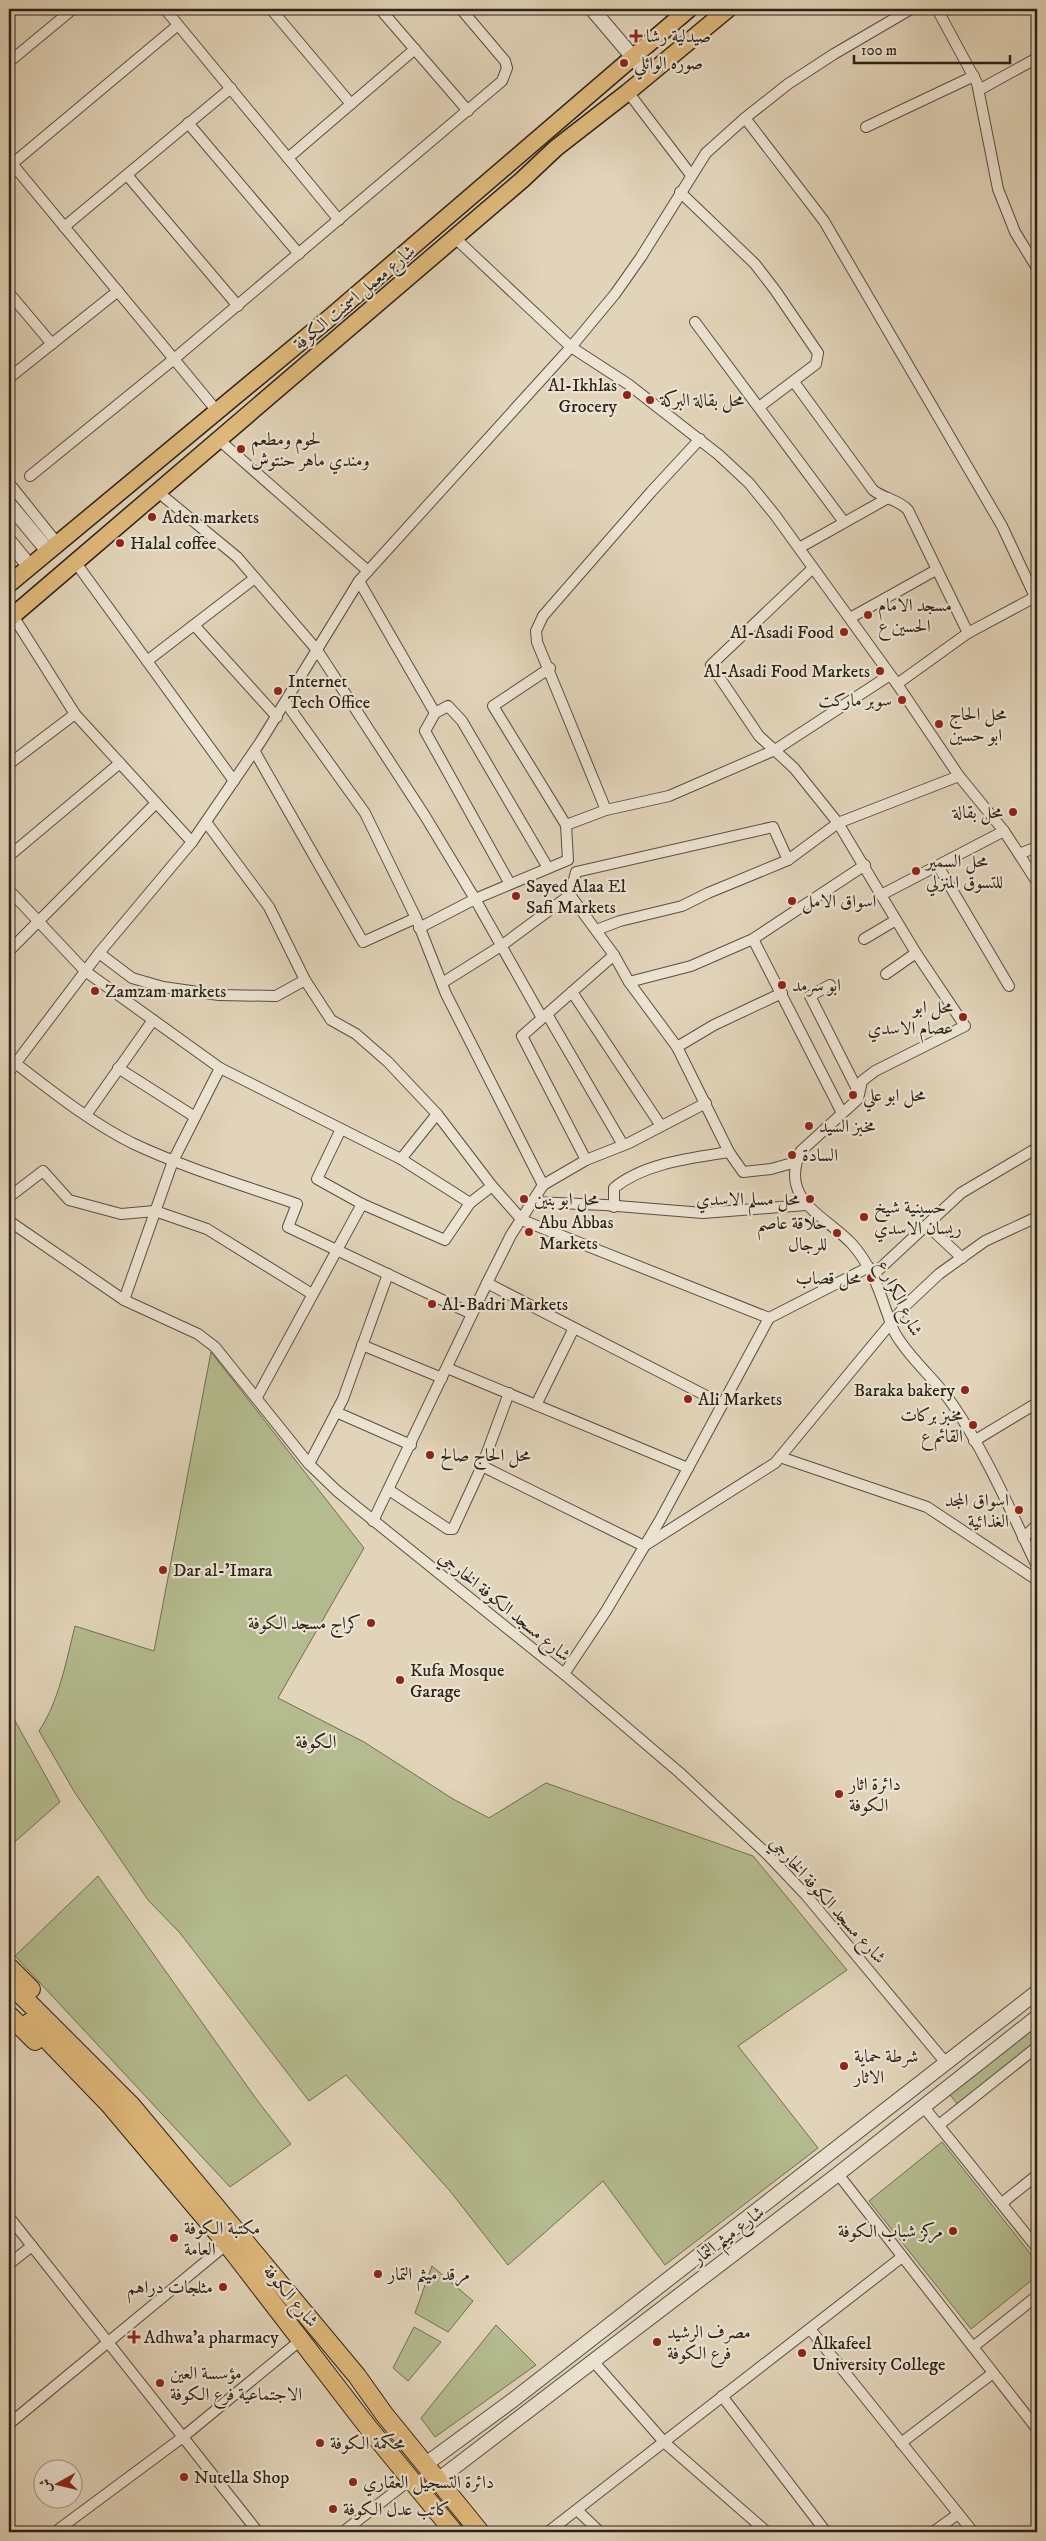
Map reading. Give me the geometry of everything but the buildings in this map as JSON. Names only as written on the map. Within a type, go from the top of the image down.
[{"type":"highway","points":[[9,1967],[80,2038],[113,2097]]},
{"type":"highway","name":"شارع الكوفة","points":[[9,1984],[113,2097],[357,2376],[384,2414],[480,2532]]},
{"type":"highway","name":"شارع الكوفة","points":[[9,2000],[113,2097],[302,2339],[367,2426],[454,2532]]},
{"type":"highway","points":[[9,2015],[69,2074],[113,2097]]},
{"type":"highway","points":[[340,2389],[352,2388],[357,2376]]},
{"type":"highway","points":[[367,2426],[368,2417],[371,2413],[380,2412],[384,2414]]},
{"type":"main road","name":"شارع معمل اسمنت الكوفة","points":[[11,617],[455,238],[556,148],[628,92],[728,9]]},
{"type":"main road","name":"شارع معمل اسمنت الكوفة","points":[[10,580],[30,566],[327,320],[686,10]]},
{"type":"main road","points":[[106,503],[106,510],[111,518],[122,523]]},
{"type":"main road","points":[[71,532],[84,538],[89,552]]},
{"type":"street","points":[[9,62],[73,9]]},
{"type":"street","points":[[165,9],[339,220]]},
{"type":"street","points":[[271,9],[351,104]]},
{"type":"street","points":[[380,9],[468,112]]},
{"type":"street","points":[[30,476],[238,306],[468,112],[502,81],[507,68],[500,54],[461,9]]},
{"type":"street","points":[[592,9],[634,56],[648,75]]},
{"type":"street","points":[[9,1072],[99,953],[192,842],[286,703],[359,581],[571,347],[629,276],[706,153],[745,118],[811,68],[911,9]]},
{"type":"street","points":[[937,9],[974,76],[979,90],[998,189],[1015,232],[1037,268]]},
{"type":"street","points":[[178,25],[11,162],[218,411]]},
{"type":"street","points":[[288,158],[414,49]]},
{"type":"street","points":[[979,90],[1037,58]]},
{"type":"street","points":[[866,127],[974,76]]},
{"type":"street","points":[[64,227],[231,88]]},
{"type":"street","points":[[628,92],[691,175]]},
{"type":"street","points":[[566,825],[606,810],[669,796],[775,750],[968,633],[1036,599],[993,510],[824,220],[745,118]]},
{"type":"street","points":[[188,123],[299,254]]},
{"type":"street","points":[[127,174],[238,306]]},
{"type":"street","points":[[680,192],[755,264],[817,350],[819,357],[816,364],[759,408]]},
{"type":"street","points":[[455,238],[571,347],[628,384],[700,439],[749,484],[850,618],[959,776],[1004,831],[1037,882]]},
{"type":"street","points":[[9,292],[52,344]]},
{"type":"street","points":[[9,378],[118,292]]},
{"type":"street","points":[[695,322],[844,522]]},
{"type":"street","points":[[794,382],[878,494],[900,502],[908,510],[968,633]]},
{"type":"street","points":[[218,439],[368,571]]},
{"type":"street","points":[[606,810],[550,668],[537,642],[536,630],[543,616],[700,439]]},
{"type":"street","points":[[9,483],[53,547]]},
{"type":"street","points":[[158,492],[237,557],[317,650],[425,816],[501,946],[623,1145]]},
{"type":"street","points":[[799,548],[888,498]]},
{"type":"street","points":[[9,504],[29,528],[53,547]]},
{"type":"street","points":[[29,528],[10,543],[30,566]]},
{"type":"street","points":[[76,563],[234,781]]},
{"type":"street","points":[[534,1202],[703,1213],[806,1206],[798,1189],[796,1162],[802,1151],[858,1099],[858,1091],[862,1081],[875,1071],[965,1026],[916,953],[838,822],[794,768],[759,736],[711,665],[813,568]]},
{"type":"street","points":[[850,618],[936,570]]},
{"type":"street","points":[[147,661],[255,578]]},
{"type":"street","points":[[359,581],[435,713]]},
{"type":"street","points":[[11,617],[75,714],[192,842]]},
{"type":"street","points":[[194,626],[276,717]]},
{"type":"street","points":[[442,983],[501,946],[570,895],[576,872],[568,860],[566,825],[493,706],[550,668]]},
{"type":"street","points":[[286,703],[365,813],[418,923],[442,983],[543,1185]]},
{"type":"street","points":[[510,884],[426,731],[435,713],[448,706],[462,721],[548,868]]},
{"type":"street","points":[[9,764],[75,714]]},
{"type":"street","points":[[254,752],[363,942],[418,923],[568,860]]},
{"type":"street","points":[[9,856],[120,763]]},
{"type":"street","points":[[596,930],[620,921],[682,906],[708,893],[788,860],[838,822],[959,776]]},
{"type":"street","points":[[9,951],[156,803]]},
{"type":"street","points":[[206,822],[269,907],[305,980],[331,1020],[356,1034],[388,1062],[438,1114],[492,1186],[522,1220],[769,1318]]},
{"type":"street","points":[[576,872],[773,827],[788,860]]},
{"type":"street","points":[[881,895],[1004,831]]},
{"type":"street","points":[[1019,854],[1037,847]]},
{"type":"street","points":[[629,982],[691,966],[753,939],[865,865]]},
{"type":"street","points":[[938,866],[1009,986]]},
{"type":"street","points":[[9,890],[85,971],[220,1068],[401,1159],[470,1203]]},
{"type":"street","points":[[570,895],[614,955],[629,982],[677,1047],[730,1152],[743,1172],[770,1169],[796,1162]]},
{"type":"street","points":[[864,939],[896,920]]},
{"type":"street","points":[[753,939],[782,993],[812,1059],[842,1113]]},
{"type":"street","points":[[99,953],[132,978],[163,987],[219,995],[276,996],[305,980]]},
{"type":"street","points":[[886,974],[916,953]]},
{"type":"street","points":[[586,1160],[522,1036],[614,955]]},
{"type":"street","points":[[830,984],[810,996],[858,1091]]},
{"type":"street","points":[[572,992],[661,1126]]},
{"type":"street","points":[[677,1047],[714,1026],[782,993]]},
{"type":"street","points":[[86,1115],[152,1020]]},
{"type":"street","points":[[15,1063],[86,1115],[130,1142],[173,1161],[297,1204],[288,1227],[472,1314]]},
{"type":"street","points":[[118,1068],[195,1117]]},
{"type":"street","points":[[124,1300],[173,1161],[220,1068]]},
{"type":"street","points":[[374,1521],[486,1284],[512,1235],[543,1185],[586,1160],[623,1145],[706,1103]]},
{"type":"street","points":[[401,1159],[438,1114]]},
{"type":"street","points":[[341,1129],[317,1179],[362,1204],[445,1240],[470,1203],[492,1186]]},
{"type":"street","points":[[564,1674],[606,1611],[644,1546],[769,1318],[871,1271],[927,1225],[961,1193],[1037,1148]]},
{"type":"street","points":[[614,1207],[614,1188],[628,1176],[680,1162],[730,1152]]},
{"type":"street","points":[[9,1197],[43,1171],[69,1200],[120,1214],[155,1211],[207,1229],[312,1294]]},
{"type":"street","points":[[257,1397],[362,1204]]},
{"type":"street","name":"شارع الكرار ع","points":[[806,1206],[851,1243],[871,1271],[891,1325],[916,1363],[953,1404],[974,1441],[1037,1566]]},
{"type":"street","points":[[644,1546],[775,1463],[905,1306],[940,1274],[985,1242],[1037,1217]]},
{"type":"street","name":"شارع مسجد الكوفة الخارجي","points":[[9,1221],[124,1300],[198,1334],[215,1347],[309,1464],[336,1491],[564,1674],[680,1773],[767,1854],[805,1894],[946,2063]]},
{"type":"street","points":[[927,1225],[962,1258]]},
{"type":"street","points":[[309,1464],[343,1399],[388,1274]]},
{"type":"street","points":[[486,1284],[722,1404]]},
{"type":"street","points":[[536,1405],[574,1328]]},
{"type":"street","points":[[362,1344],[442,1378]]},
{"type":"street","points":[[447,1368],[688,1468]]},
{"type":"street","points":[[389,1490],[448,1529],[454,1529],[482,1466],[509,1393]]},
{"type":"street","points":[[974,1441],[1037,1403]]},
{"type":"street","points":[[336,1412],[411,1445]]},
{"type":"street","points":[[780,1457],[927,1507],[1037,1580]]},
{"type":"street","points":[[482,1466],[644,1546]]},
{"type":"street","points":[[1023,1538],[1037,1525]]},
{"type":"street","name":"شارع ميثم التمار","points":[[426,2464],[513,2400],[1037,1992]]},
{"type":"street","name":"شارع ميثم التمار","points":[[438,2479],[838,2174],[1037,2017]]},
{"type":"street","points":[[939,2125],[1037,2047]]},
{"type":"street","points":[[923,2106],[1037,2248]]},
{"type":"street","points":[[838,2174],[1037,2429]]},
{"type":"street","points":[[1002,2203],[1037,2175]]},
{"type":"street","points":[[9,2217],[258,2532]]},
{"type":"street","points":[[9,2424],[107,2341],[227,2244]]},
{"type":"street","points":[[9,2264],[32,2246]]},
{"type":"street","points":[[548,2532],[902,2257]]},
{"type":"street","points":[[685,2265],[697,2281]]},
{"type":"street","points":[[973,2347],[1037,2296]]},
{"type":"street","points":[[810,2329],[973,2532]]},
{"type":"street","points":[[55,2532],[69,2528],[302,2339]]},
{"type":"street","points":[[593,2361],[665,2443],[767,2532]]},
{"type":"street","points":[[901,2443],[994,2373]]},
{"type":"street","points":[[722,2396],[826,2532]]},
{"type":"street","points":[[343,2532],[411,2479]]},
{"type":"street","points":[[577,2510],[600,2532]]},
{"type":"street","points":[[933,2532],[958,2514]]},
{"type":"green space","points":[[211,1352],[364,1548],[278,1698],[364,1742],[453,1799],[489,1818],[546,1783],[753,1856],[847,1970],[738,2046],[818,2148],[665,2265],[603,2181],[508,2265],[450,2191],[346,2075],[309,2101],[180,1933],[148,1900],[75,1793],[39,1731],[57,1694],[75,1626],[154,1651]]},
{"type":"green space","points":[[9,1710],[60,1802],[9,1847]]},
{"type":"green space","points":[[98,1876],[257,2100],[291,2144],[230,2187],[15,1956]]},
{"type":"green space","points":[[1037,2021],[1037,2043],[958,2105],[947,2091]]},
{"type":"green space","name":"مركز شباب الكوفة","points":[[942,2142],[1037,2262],[1037,2276],[971,2329],[869,2201]]},
{"type":"green space","points":[[432,2266],[473,2301],[448,2332],[415,2313]]},
{"type":"green space","points":[[496,2325],[536,2365],[435,2437],[421,2418]]},
{"type":"green space","points":[[414,2327],[441,2342],[408,2381],[393,2368]]},
{"type":"place","name":"صيدلية رشا","points":[[636,36]]},
{"type":"place","name":"صوره الوائلي","points":[[624,63]]},
{"type":"place","name":"Al-Ikhlas Grocery","points":[[627,395]]},
{"type":"place","name":"محل بقالة البركة","points":[[650,400]]},
{"type":"place","name":"لحوم ومطعم ومندي ماهر حنتوش","points":[[241,449]]},
{"type":"place","name":"Aden markets","points":[[152,517]]},
{"type":"place","name":"Halal coffee","points":[[120,543]]},
{"type":"place","name":"مسجد الامام الحسين ع","points":[[868,615]]},
{"type":"place","name":"Al-Asadi Food","points":[[844,632]]},
{"type":"place","name":"Al-Asadi Food Markets","points":[[880,671]]},
{"type":"place","name":"Internet Tech Office","points":[[278,691]]},
{"type":"place","name":"سوبر ماركت","points":[[902,700]]},
{"type":"place","name":"محل الحاج ابو حسين","points":[[939,724]]},
{"type":"place","name":"محل بقالة","points":[[1013,812]]},
{"type":"place","name":"محل السمير للتسوق المنزلي","points":[[916,871]]},
{"type":"place","name":"Sayed Alaa El Safi Markets","points":[[516,896]]},
{"type":"place","name":"اسواق الامل","points":[[792,901]]},
{"type":"place","name":"ابو سرمد","points":[[782,985]]},
{"type":"place","name":"Zamzam markets","points":[[95,991]]},
{"type":"place","name":"محل ابو عصام الاسدي","points":[[963,1017]]},
{"type":"place","name":"محل ابو علي","points":[[853,1095]]},
{"type":"place","name":"مخبز السيد","points":[[809,1126]]},
{"type":"place","name":"السادة","points":[[792,1155]]},
{"type":"place","name":"محل ابو بنين","points":[[524,1199]]},
{"type":"place","name":"محل مسلم الاسدي","points":[[810,1199]]},
{"type":"place","name":"حسينية شيخ ريسان الاسدي","points":[[864,1217]]},
{"type":"place","name":"Abu Abbas Markets","points":[[529,1232]]},
{"type":"place","name":"حلاقة عاصم للرجال","points":[[837,1233]]},
{"type":"place","name":"محل قصاب","points":[[871,1278]]},
{"type":"place","name":"Al-Badri Markets","points":[[432,1304]]},
{"type":"place","name":"Baraka bakery","points":[[965,1390]]},
{"type":"place","name":"Ali Markets","points":[[688,1399]]},
{"type":"place","name":"مخبز بركات القائم ع","points":[[973,1425]]},
{"type":"place","name":"محل الحاج صالح","points":[[430,1455]]},
{"type":"place","name":"اسواق المجد الغذائية","points":[[1019,1510]]},
{"type":"place","name":"Dar al-'Imara","points":[[163,1570]]},
{"type":"place","name":"كراج مسجد الكوفة","points":[[371,1623]]},
{"type":"place","name":"Kufa Mosque Garage","points":[[400,1680]]},
{"type":"place","name":"دائرة اثار الكوفة","points":[[839,1794]]},
{"type":"place","name":"شرطة حماية الاثار","points":[[844,2066]]},
{"type":"place","name":"مركز شباب الكوفة","points":[[953,2231]]},
{"type":"place","name":"مكتبة الكوفة العامة","points":[[174,2238]]},
{"type":"place","name":"مرقد ميثم التمار","points":[[378,2274]]},
{"type":"place","name":"مثلجات دراهم","points":[[223,2287]]},
{"type":"place","name":"Adhwa'a pharmacy","points":[[134,2337]]},
{"type":"place","name":"مصرف الرشيد فرع الكوفة","points":[[657,2342]]},
{"type":"place","name":"Alkafeel University College","points":[[802,2353]]},
{"type":"place","name":"مؤسسة العين الاجتماعية فرع الكوفة","points":[[160,2383]]},
{"type":"place","name":"محكمة الكوفة","points":[[320,2443]]},
{"type":"place","name":"Nutella Shop","points":[[184,2477]]},
{"type":"place","name":"دائرة التسجيل العقاري","points":[[353,2482]]},
{"type":"place","name":"كاتب عدل الكوفة","points":[[333,2509]]},
{"type":"district","name":"الكوفة","points":[[316,1741]]}]
